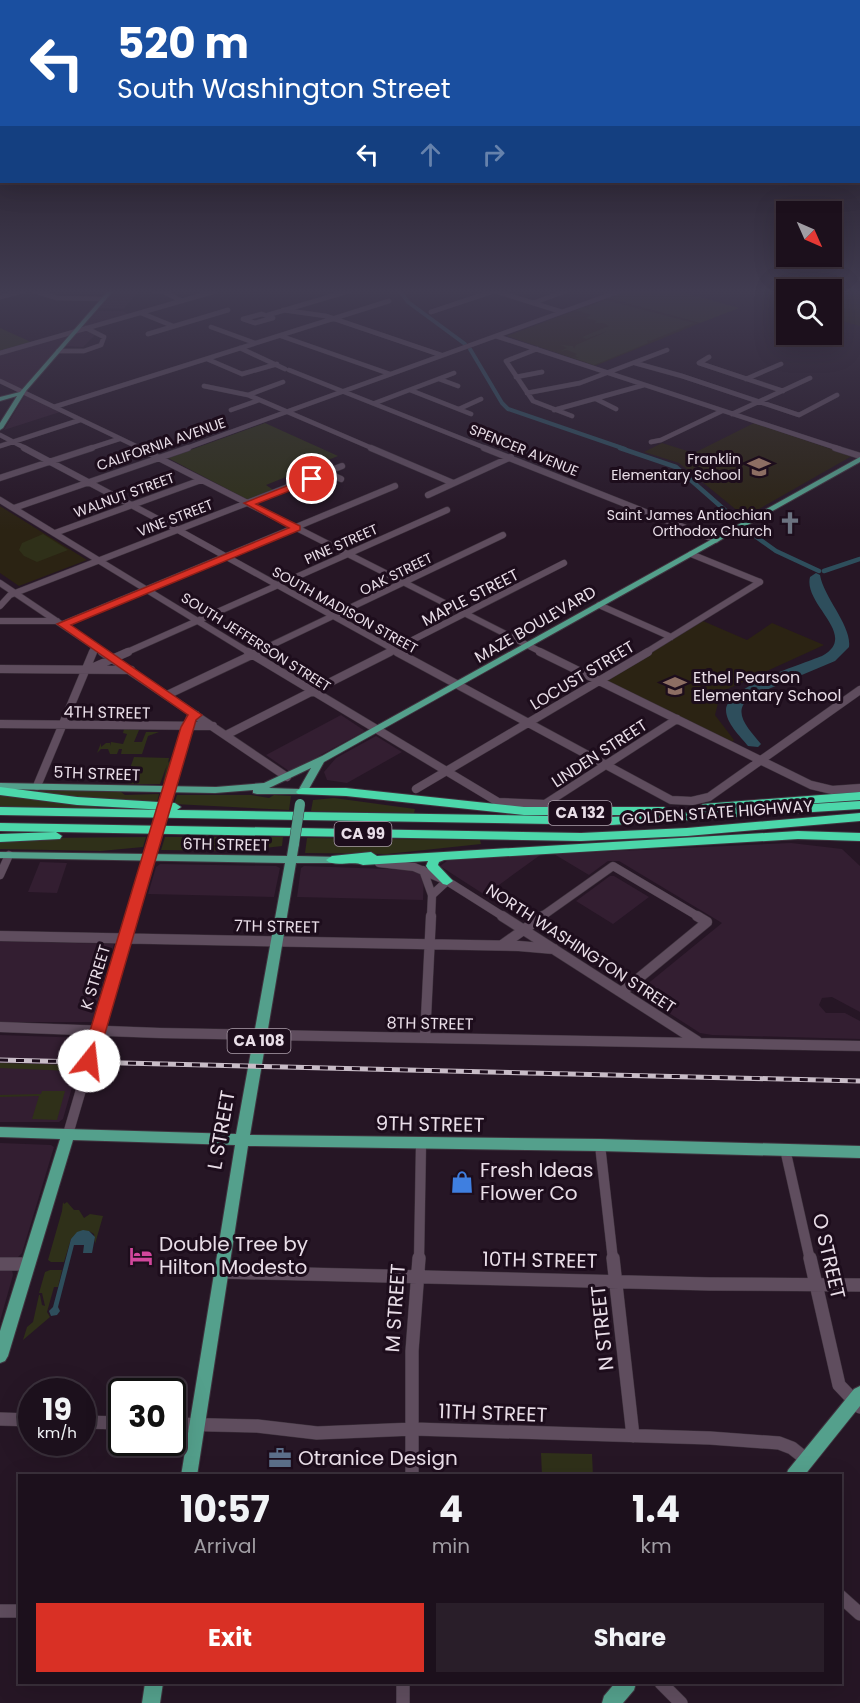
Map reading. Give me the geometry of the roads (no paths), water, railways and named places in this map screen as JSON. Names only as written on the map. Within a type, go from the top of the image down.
[{"type":"highway","name":"CA 132","points":[[301,798],[328,790],[470,807],[595,813],[669,811],[860,796]]},
{"type":"highway","points":[[0,791],[99,803],[335,817]]},
{"type":"highway","points":[[301,798],[566,821]]},
{"type":"highway","name":"GOLDEN STATE HIGHWAY","points":[[0,812],[566,821],[642,820],[860,805]]},
{"type":"highway","name":"GOLDEN STATE HIGHWAY","points":[[0,827],[581,837],[860,817]]},
{"type":"highway","points":[[332,860],[488,845],[674,838],[731,828]]},
{"type":"highway","points":[[0,838],[144,830]]},
{"type":"highway","name":"CA 132","points":[[363,861],[496,851],[662,845],[798,835],[860,837]]},
{"type":"highway","points":[[443,856],[434,860],[432,866],[447,882]]},
{"type":"main road","points":[[1,424],[22,393],[41,370]]},
{"type":"main road","points":[[0,399],[22,393]]},
{"type":"main road","name":"MAZE BOULEVARD","points":[[215,790],[266,786],[325,758],[860,458]]},
{"type":"main road","name":"L STREET","points":[[301,798],[313,771],[325,758]]},
{"type":"main road","name":"L STREET","points":[[189,1474],[242,1140],[292,860],[301,798],[300,779],[308,766]]},
{"type":"main road","name":"5TH STREET","points":[[0,786],[168,794],[215,790],[301,798]]},
{"type":"main road","name":"6TH STREET","points":[[5,855],[363,861]]},
{"type":"main road","name":"9TH STREET","points":[[0,1132],[242,1140],[600,1145],[860,1152]]},
{"type":"main road","name":"K STREET","points":[[0,1356],[68,1134]]},
{"type":"main road","points":[[796,1474],[858,1401]]},
{"type":"main road","points":[[151,1703],[154,1684]]},
{"type":"main road","points":[[611,1703],[626,1684]]},
{"type":"street","points":[[54,407],[170,370]]},
{"type":"street","points":[[236,370],[245,374],[256,370]]},
{"type":"street","name":"SPENCER AVENUE","points":[[291,370],[716,540]]},
{"type":"street","points":[[380,370],[390,374]]},
{"type":"street","name":"CALIFORNIA AVENUE","points":[[14,508],[160,458],[399,370]]},
{"type":"street","points":[[512,370],[533,401],[572,416]]},
{"type":"street","points":[[601,370],[860,458]]},
{"type":"street","points":[[527,393],[566,386],[615,370]]},
{"type":"street","points":[[662,370],[799,415],[837,395]]},
{"type":"street","points":[[720,370],[783,391]]},
{"type":"street","points":[[746,380],[767,370]]},
{"type":"street","points":[[516,377],[542,372]]},
{"type":"street","points":[[375,403],[454,374]]},
{"type":"street","points":[[732,414],[810,378]]},
{"type":"street","points":[[439,379],[459,386]]},
{"type":"street","points":[[0,381],[160,458],[404,584],[816,787],[838,790],[860,788]]},
{"type":"street","points":[[248,395],[283,382]]},
{"type":"street","points":[[554,410],[644,385]]},
{"type":"street","points":[[204,386],[248,395],[453,483]]},
{"type":"street","points":[[410,390],[471,414]]},
{"type":"street","points":[[459,409],[481,399]]},
{"type":"street","points":[[596,399],[616,409]]},
{"type":"street","points":[[231,410],[259,400]]},
{"type":"street","points":[[651,442],[661,440],[722,411]]},
{"type":"street","points":[[0,446],[80,420]]},
{"type":"street","name":"SOUTH MADISON STREET","points":[[0,435],[90,482],[456,686],[671,800],[692,801],[709,797],[762,760]]},
{"type":"street","points":[[0,478],[119,439]]},
{"type":"street","points":[[428,495],[511,457]]},
{"type":"street","name":"VINE STREET","points":[[15,592],[342,466]]},
{"type":"street","points":[[327,472],[341,479]]},
{"type":"street","name":"WALNUT STREET","points":[[55,533],[201,480]]},
{"type":"street","points":[[0,621],[60,622],[147,589],[395,486]]},
{"type":"street","name":"SOUTH JEFFERSON STREET","points":[[0,500],[313,692],[498,802]]},
{"type":"street","name":"PINE STREET","points":[[113,658],[447,510]]},
{"type":"street","name":"OAK STREET","points":[[167,695],[504,535]]},
{"type":"street","name":"LOCUST STREET","points":[[416,789],[599,681],[760,582],[691,554]]},
{"type":"street","name":"MAPLE STREET","points":[[226,735],[564,563]]},
{"type":"street","points":[[0,583],[287,777]]},
{"type":"street","points":[[0,606],[5,598],[15,592]]},
{"type":"street","points":[[599,605],[671,637]]},
{"type":"street","points":[[37,786],[95,646]]},
{"type":"street","points":[[87,670],[113,658]]},
{"type":"street","points":[[0,669],[130,670]]},
{"type":"street","points":[[762,760],[860,690]]},
{"type":"street","name":"K STREET","points":[[68,1134],[190,718],[196,715]]},
{"type":"street","name":"LINDEN STREET","points":[[498,802],[545,804],[677,719]]},
{"type":"street","name":"4TH STREET","points":[[0,724],[213,726]]},
{"type":"street","points":[[0,875],[5,855]]},
{"type":"street","name":"6TH STREET","points":[[363,861],[409,865],[447,882]]},
{"type":"street","points":[[502,945],[614,866],[707,922],[622,992]]},
{"type":"street","points":[[423,870],[428,878],[428,889],[432,895],[425,1038]]},
{"type":"street","points":[[432,895],[447,882]]},
{"type":"street","name":"NORTH WASHINGTON STREET","points":[[447,882],[698,1041]]},
{"type":"street","name":"7TH STREET","points":[[0,936],[502,945],[554,949]]},
{"type":"street","name":"8TH STREET","points":[[0,1027],[860,1046]]},
{"type":"street","name":"M STREET","points":[[412,1474],[414,1429],[412,1351],[419,1276],[421,1144]]},
{"type":"street","name":"N STREET","points":[[600,1145],[633,1436]]},
{"type":"street","name":"O STREET","points":[[784,1149],[839,1385],[858,1401]]},
{"type":"street","points":[[0,1264],[28,1264]]},
{"type":"street","name":"10TH STREET","points":[[220,1272],[710,1284],[860,1285]]},
{"type":"street","points":[[0,1419],[18,1420]]},
{"type":"street","name":"11TH STREET","points":[[186,1425],[256,1426],[316,1432],[414,1429],[776,1442],[792,1448],[807,1460]]},
{"type":"street","points":[[842,1598],[860,1614]]},
{"type":"street","points":[[0,1611],[18,1611]]},
{"type":"street","points":[[403,1703],[404,1684]]},
{"type":"street","points":[[662,1684],[681,1703]]},
{"type":"water","points":[[816,573],[820,575],[842,621],[849,639],[849,647],[835,661],[752,696],[745,702],[742,708],[743,720],[761,744],[758,747],[748,746],[728,720],[726,710],[729,701],[751,685],[822,656],[832,648],[835,639],[833,629],[810,588],[810,577]]},
{"type":"water","points":[[89,1231],[95,1237],[92,1253],[83,1253],[84,1245],[74,1245],[58,1307],[60,1311],[57,1315],[51,1316],[49,1311],[53,1307],[71,1239],[77,1232]]},
{"type":"waterway","points":[[483,370],[508,409],[625,449]]},
{"type":"waterway","points":[[620,448],[676,467],[735,519]]},
{"type":"waterway","points":[[748,531],[776,551],[819,571]]},
{"type":"waterway","points":[[824,571],[860,559]]},
{"type":"railway","points":[[0,1060],[860,1081]]},
{"type":"place","name":"Franklin Elementary School","points":[[759,467]]},
{"type":"place","name":"Saint James Antiochian Orthodox Church","points":[[790,523]]},
{"type":"place","name":"Ethel Pearson Elementary School","points":[[675,686]]},
{"type":"place","name":"Fresh Ideas Flower Co","points":[[462,1182]]},
{"type":"place","name":"Double Tree by Hilton Modesto","points":[[141,1256]]},
{"type":"place","name":"Otranice Design","points":[[280,1458]]}]
